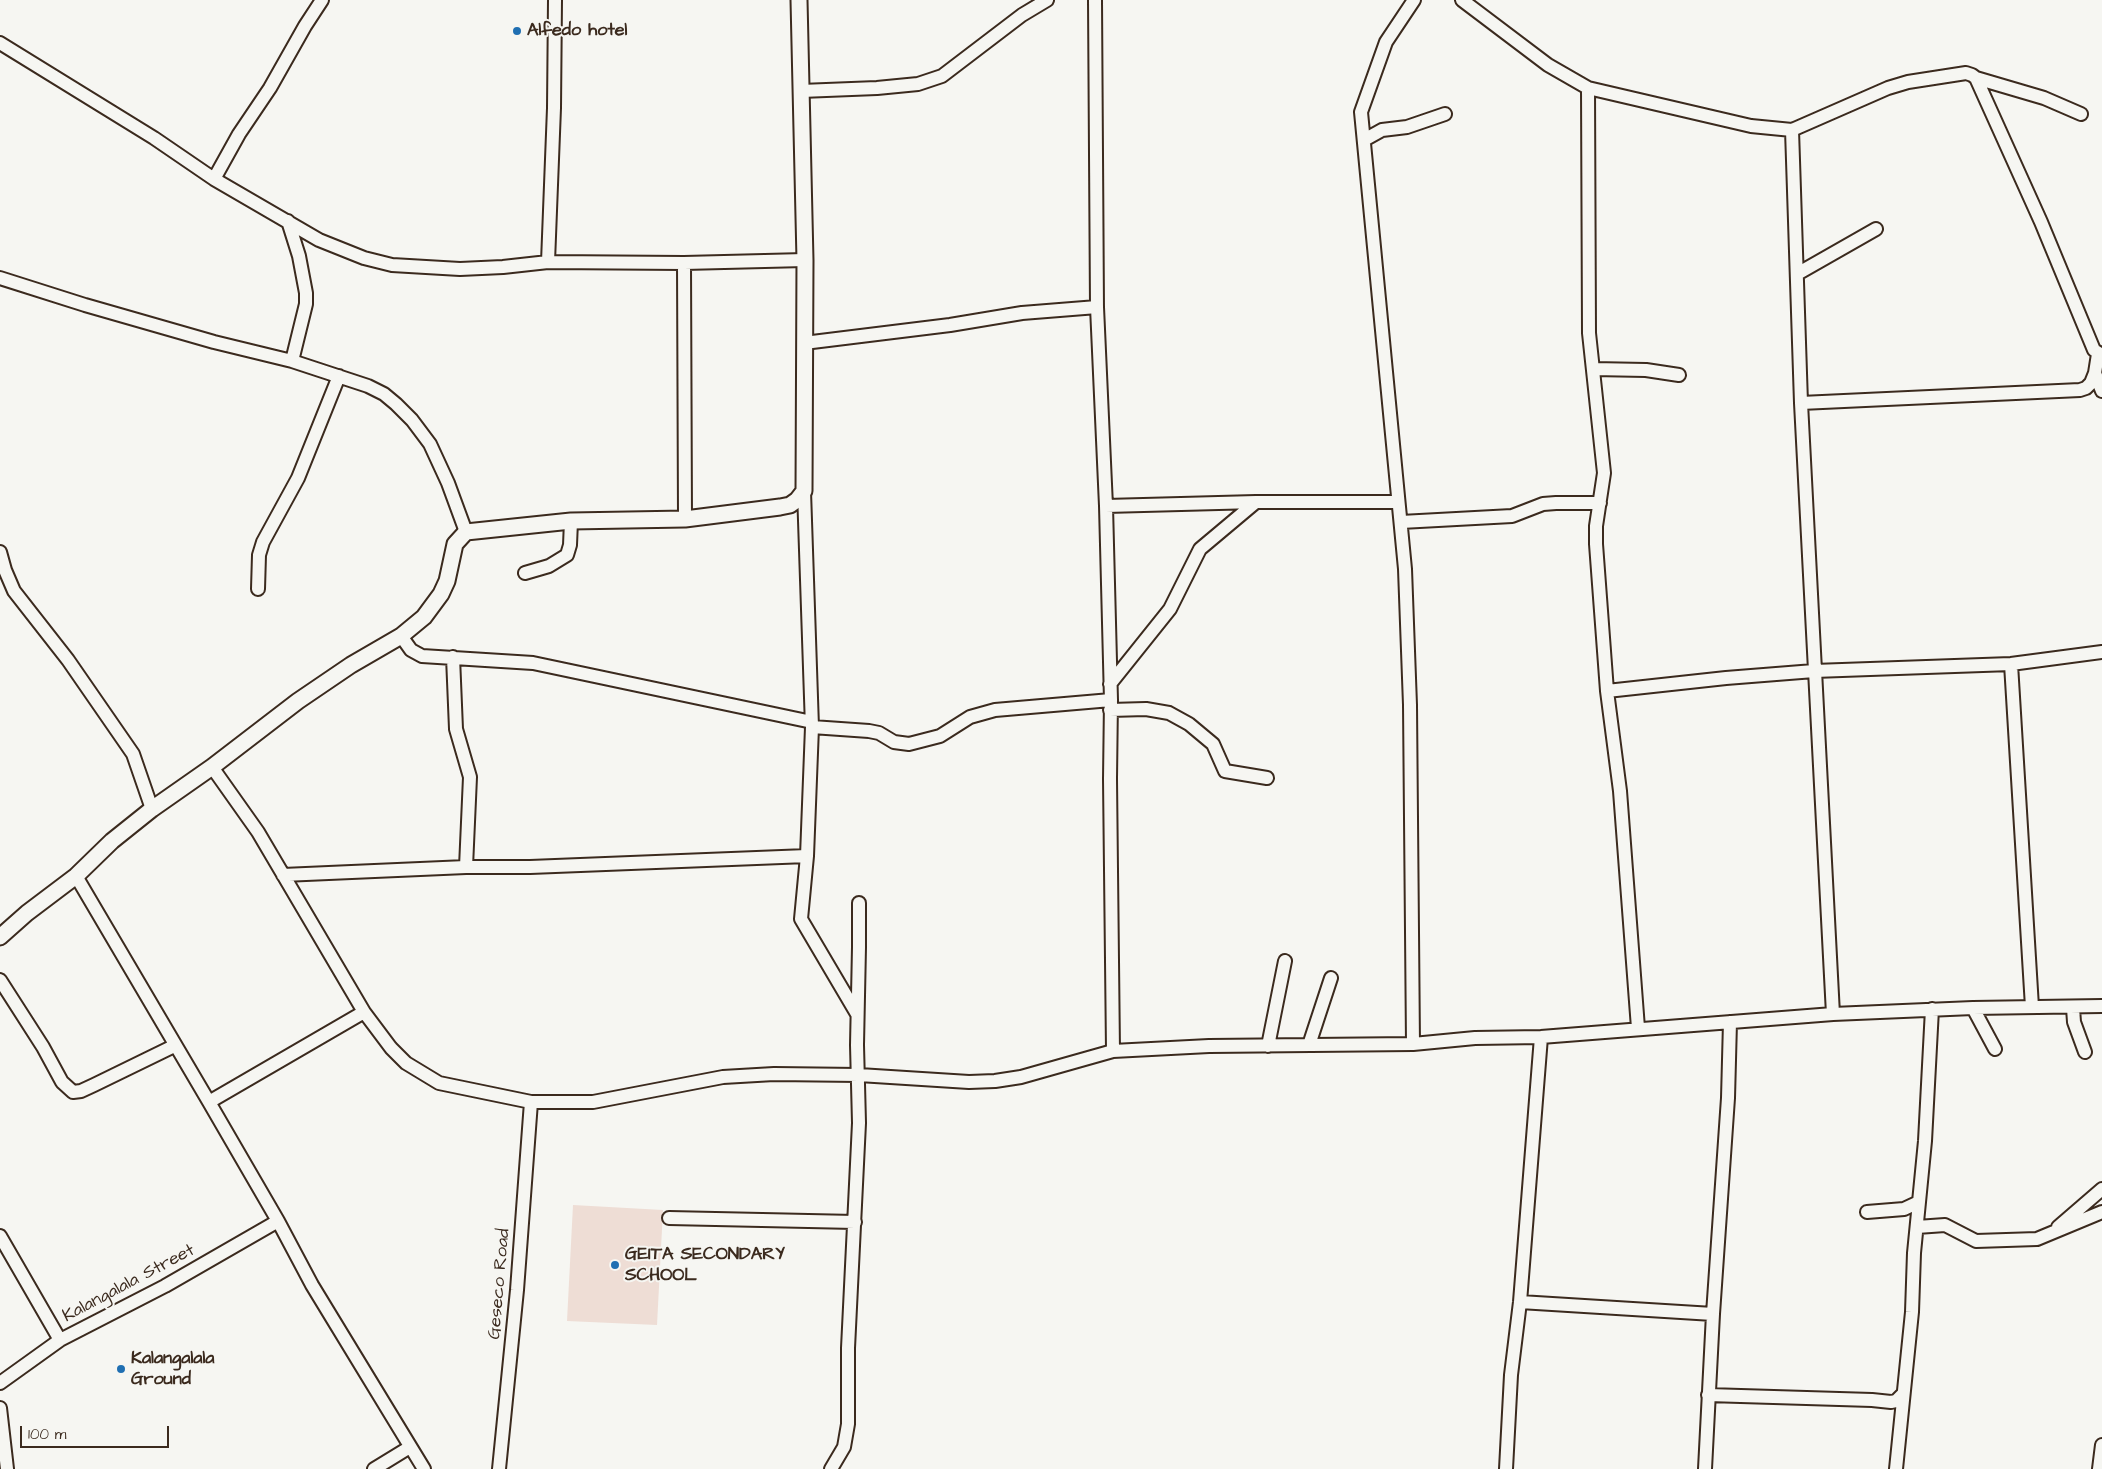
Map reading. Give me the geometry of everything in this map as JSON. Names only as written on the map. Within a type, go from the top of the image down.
[{"type":"street","points":[[214,179],[239,134],[270,88],[304,26],[322,0]]},
{"type":"street","points":[[548,262],[556,0]]},
{"type":"street","points":[[799,0],[805,260],[804,490],[812,725],[807,856],[801,919],[857,1014]]},
{"type":"street","points":[[801,91],[877,88],[912,84],[942,76],[1022,15],[1047,0]]},
{"type":"street","points":[[1095,0],[1097,307],[1106,506],[1114,1051]]},
{"type":"street","points":[[1414,0],[1386,42],[1361,112],[1401,522],[1408,646],[1414,1044]]},
{"type":"street","points":[[1462,0],[1548,65],[1588,88],[1751,126],[1792,130],[1888,88],[1908,82],[1966,73],[1976,78],[2044,98],[2081,114]]},
{"type":"street","points":[[0,43],[154,138],[214,179],[319,240],[364,258],[392,265],[460,269],[548,262],[684,263],[805,260]]},
{"type":"street","points":[[1801,403],[2080,390],[2086,388],[2091,383],[2100,355],[2094,350],[2041,222],[1976,78]]},
{"type":"street","points":[[1588,88],[1590,242],[1588,300],[1604,473],[1596,526],[1596,544],[1607,691],[1620,791],[1638,1028]]},
{"type":"street","points":[[1364,140],[1382,130],[1407,127],[1446,114]]},
{"type":"street","points":[[1792,130],[1801,403],[1833,1014]]},
{"type":"street","points":[[288,221],[299,256],[306,293],[306,304],[292,361]]},
{"type":"street","points":[[1796,274],[1876,228]]},
{"type":"street","points":[[684,263],[685,520]]},
{"type":"street","points":[[0,278],[85,305],[214,342],[292,361],[368,386],[384,394],[412,420],[430,444],[448,483],[466,532]]},
{"type":"street","points":[[804,343],[931,328],[1022,313],[1097,307]]},
{"type":"street","points":[[1593,370],[1646,370],[1679,375]]},
{"type":"street","points":[[2095,373],[2102,391]]},
{"type":"street","points":[[258,590],[259,555],[262,542],[298,478],[339,376]]},
{"type":"street","points":[[0,938],[27,913],[76,876],[112,841],[152,809],[212,767],[298,701],[351,665],[401,636],[424,617],[441,594],[447,581],[455,544],[466,532],[571,522],[685,520],[780,508],[790,505],[797,500],[804,490]]},
{"type":"street","points":[[1106,506],[1256,502],[1398,502]]},
{"type":"street","points":[[1110,684],[1170,609],[1200,548],[1256,502]]},
{"type":"street","points":[[1401,522],[1512,516],[1549,503],[1600,503]]},
{"type":"street","points":[[525,573],[549,566],[567,555],[570,545],[571,522]]},
{"type":"street","points":[[0,552],[5,570],[14,590],[68,660],[133,754],[152,809]]},
{"type":"street","points":[[401,636],[416,654],[422,656],[534,663],[812,725],[879,733],[894,742],[909,744],[940,736],[970,717],[995,710],[1110,705],[1146,709],[1169,713],[1189,724],[1213,744],[1225,771],[1267,778]]},
{"type":"street","points":[[1607,691],[1814,671],[2011,664],[2102,652]]},
{"type":"street","points":[[453,657],[456,729],[470,777],[466,867]]},
{"type":"street","points":[[2011,664],[2032,1007]]},
{"type":"street","points":[[212,767],[258,832],[364,1012],[391,1048],[406,1063],[421,1074],[440,1083],[531,1102],[593,1102],[723,1077],[774,1074],[858,1075],[969,1082],[995,1080],[1021,1077],[1114,1051],[1209,1046],[1414,1044],[1475,1038],[1541,1037],[1833,1014],[1973,1008],[2073,1008],[2102,1006]]},
{"type":"street","points":[[283,875],[807,856]]},
{"type":"street","points":[[76,876],[278,1221],[312,1285],[424,1469]]},
{"type":"street","points":[[831,1469],[844,1447],[848,1424],[848,1348],[859,1123],[857,1014],[859,903]]},
{"type":"street","points":[[1268,1046],[1285,961]]},
{"type":"street","points":[[1309,1045],[1332,978]]},
{"type":"street","points":[[0,980],[43,1047],[62,1082],[73,1092],[81,1091],[174,1046]]},
{"type":"street","points":[[1973,1008],[1995,1049]]},
{"type":"street","points":[[2073,1008],[2074,1022],[2085,1052]]},
{"type":"street","points":[[1896,1469],[1912,1312],[1914,1253],[1932,1010]]},
{"type":"street","points":[[209,1102],[364,1012]]},
{"type":"street","points":[[1705,1469],[1712,1314],[1727,1106],[1730,1022]]},
{"type":"street","points":[[1506,1469],[1511,1375],[1520,1302],[1541,1037]]},
{"type":"street","name":"Geseco Road","points":[[499,1469],[516,1308],[531,1102]]},
{"type":"street","points":[[2052,1233],[2102,1190]]},
{"type":"street","points":[[1867,1212],[1904,1209],[1919,1202]]},
{"type":"street","points":[[1917,1227],[1945,1225],[1976,1241],[2037,1239],[2102,1212]]},
{"type":"street","points":[[669,1218],[855,1222]]},
{"type":"street","name":"Kalangalala Street","points":[[0,1383],[60,1340],[165,1286],[278,1221]]},
{"type":"street","points":[[0,1236],[60,1340]]},
{"type":"street","points":[[1520,1302],[1712,1314]]},
{"type":"street","points":[[1708,1395],[1891,1402],[1896,1401],[1903,1394]]},
{"type":"street","points":[[0,1408],[7,1469]]},
{"type":"street","points":[[2099,1469],[2102,1445]]},
{"type":"street","points":[[374,1469],[410,1447]]},
{"type":"shaded area","name":"GEITA SECONDARY SCHOOL","points":[[573,1205],[663,1210],[657,1325],[567,1321]]},
{"type":"place","name":"Alfedo hotel","points":[[517,31]]},
{"type":"place","name":"GEITA SECONDARY SCHOOL","points":[[615,1265]]},
{"type":"place","name":"Kalangalala Ground","points":[[121,1369]]}]
